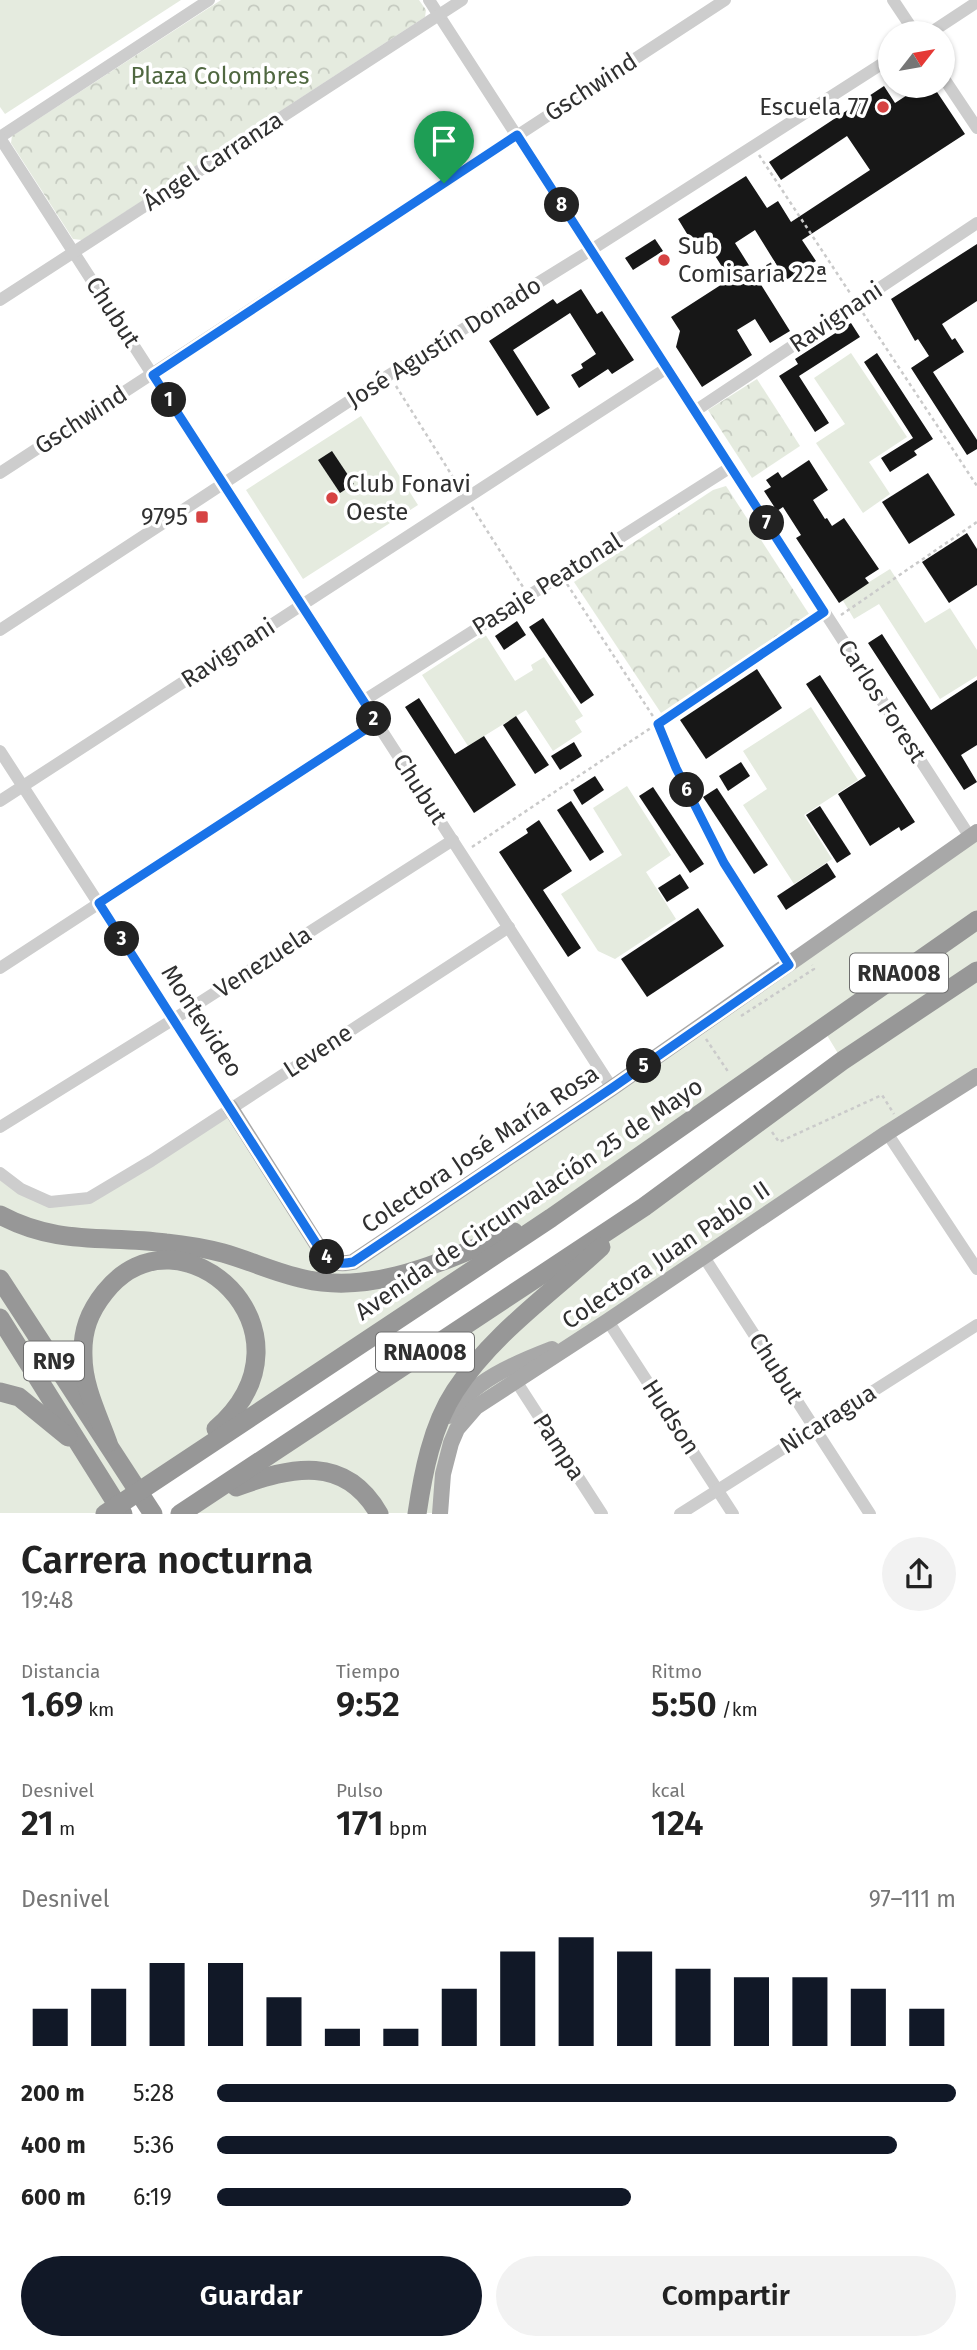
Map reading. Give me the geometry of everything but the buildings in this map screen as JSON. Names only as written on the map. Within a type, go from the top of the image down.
[{"type":"highway","name":"Avenida de Circunvalación 25 de Mayo","points":[[105,1514],[551,1218],[977,920]]},
{"type":"highway","name":"RNA008","points":[[180,1514],[644,1207],[842,1061],[977,971]]},
{"type":"highway","points":[[417,1514],[434,1438],[454,1393],[474,1365],[506,1331],[644,1207]]},
{"type":"highway","points":[[0,1215],[34,1231],[63,1237],[157,1241],[194,1246],[307,1280],[337,1283],[364,1282],[400,1275],[444,1261],[551,1218]]},
{"type":"highway","points":[[108,1443],[90,1394],[83,1358],[85,1330],[92,1309],[108,1289],[129,1270],[139,1265],[162,1261],[182,1262],[205,1270],[237,1296],[254,1329],[257,1353],[250,1384],[232,1413],[180,1464]]},
{"type":"highway","name":"RN9","points":[[0,1279],[153,1514]]},
{"type":"highway","name":"RN9","points":[[0,1318],[123,1514]]},
{"type":"highway","points":[[0,1392],[19,1396],[88,1457]]},
{"type":"highway","points":[[206,1497],[264,1476],[298,1469],[328,1471],[348,1480],[366,1494],[379,1514]]},
{"type":"main road","name":"Colectora José María Rosa","points":[[353,1262],[612,1088],[973,835]]},
{"type":"main road","name":"Colectora Juan Pablo II","points":[[440,1514],[443,1474],[457,1429],[476,1407],[977,1076]]},
{"type":"main road","name":"Montevideo","points":[[230,1107],[323,1254],[331,1261],[341,1264],[353,1262]]},
{"type":"main road","points":[[434,1438],[456,1406],[475,1388],[525,1360],[591,1333]]},
{"type":"street","points":[[0,137],[209,0]]},
{"type":"street","name":"Carlos Forest","points":[[429,0],[827,617],[973,835]]},
{"type":"street","name":"Ángel Carranza","points":[[0,300],[462,0]]},
{"type":"street","name":"Gschwind","points":[[0,472],[153,375],[725,0]]},
{"type":"street","points":[[893,0],[907,21]]},
{"type":"street","points":[[948,21],[977,2]]},
{"type":"street","name":"José Agustín Donado","points":[[0,630],[389,375],[591,250],[878,66]]},
{"type":"street","points":[[956,96],[977,128]]},
{"type":"street","name":"Chubut","points":[[0,137],[612,1088]]},
{"type":"street","name":"Ravignani","points":[[695,411],[977,223]]},
{"type":"street","name":"Ravignani","points":[[0,801],[667,368]]},
{"type":"street","name":"Pasaje Peatonal","points":[[363,701],[731,467]]},
{"type":"street","points":[[0,968],[377,722]]},
{"type":"street","name":"Montevideo","points":[[0,751],[230,1107]]},
{"type":"street","name":"Venezuela","points":[[0,1127],[174,1020],[453,840]]},
{"type":"street","name":"Levene","points":[[0,1173],[21,1189],[50,1202],[89,1198],[509,927]]},
{"type":"street","points":[[894,1129],[977,1269]]},
{"type":"street","name":"Chubut","points":[[704,1257],[870,1514]]},
{"type":"street","name":"Hudson","points":[[608,1321],[733,1514]]},
{"type":"street","name":"Nicaragua","points":[[680,1514],[977,1325]]},
{"type":"street","name":"Pampa","points":[[516,1381],[602,1514]]},
{"type":"path","points":[[754,146],[977,486]]},
{"type":"path","points":[[389,375],[528,596]]},
{"type":"path","points":[[461,854],[658,724],[977,522]]},
{"type":"path","points":[[561,575],[658,724],[676,768],[724,863],[789,965]]},
{"type":"path","points":[[737,1018],[814,970]]},
{"type":"path","points":[[705,1040],[716,1032]]},
{"type":"path","points":[[779,1142],[882,1095],[894,1129]]},
{"type":"green space","points":[[0,0],[181,0],[5,114],[0,107]]},
{"type":"green space","name":"Plaza Colombres","points":[[221,0],[419,0],[426,10],[425,17],[82,240],[73,239],[11,143],[12,136]]},
{"type":"green space","points":[[851,353],[907,437],[869,462],[890,494],[863,513],[816,443],[845,424],[814,378]]},
{"type":"green space","points":[[757,379],[800,446],[752,478],[708,410]]},
{"type":"green space","name":"Club Fonavi Oeste","points":[[361,416],[418,505],[303,579],[246,490]]},
{"type":"green space","points":[[726,486],[809,614],[661,713],[574,582],[713,490]]},
{"type":"green space","points":[[890,569],[925,623],[950,608],[977,650],[977,676],[940,699],[879,604],[854,619],[842,599]]},
{"type":"green space","points":[[485,634],[515,681],[533,670],[531,665],[544,657],[583,716],[575,721],[582,732],[553,751],[526,710],[468,746],[422,675]]},
{"type":"green space","points":[[811,707],[858,780],[804,815],[832,859],[794,884],[743,805],[767,789],[743,751]]},
{"type":"green space","points":[[627,786],[671,855],[646,872],[676,919],[615,959],[598,951],[561,894],[622,855],[593,808]]},
{"type":"green space","points":[[977,832],[977,1076],[466,1417],[440,1513],[180,1513],[842,1060],[822,1027],[105,1513],[0,1513],[0,1173],[50,1202],[89,1198],[230,1107],[323,1254],[341,1264]]},
{"type":"place","name":"Escuela 77","points":[[883,107]]},
{"type":"place","name":"Sub Comisaría 22ª","points":[[664,260]]},
{"type":"place","name":"Club Fonavi Oeste","points":[[332,498]]},
{"type":"place","name":"9795","points":[[202,517]]},
{"type":"route","points":[[517,135],[824,612],[658,724],[676,768],[724,863],[789,965],[353,1262],[341,1264],[331,1261],[323,1254],[99,903],[377,722],[153,375],[444,183],[517,135]]}]
